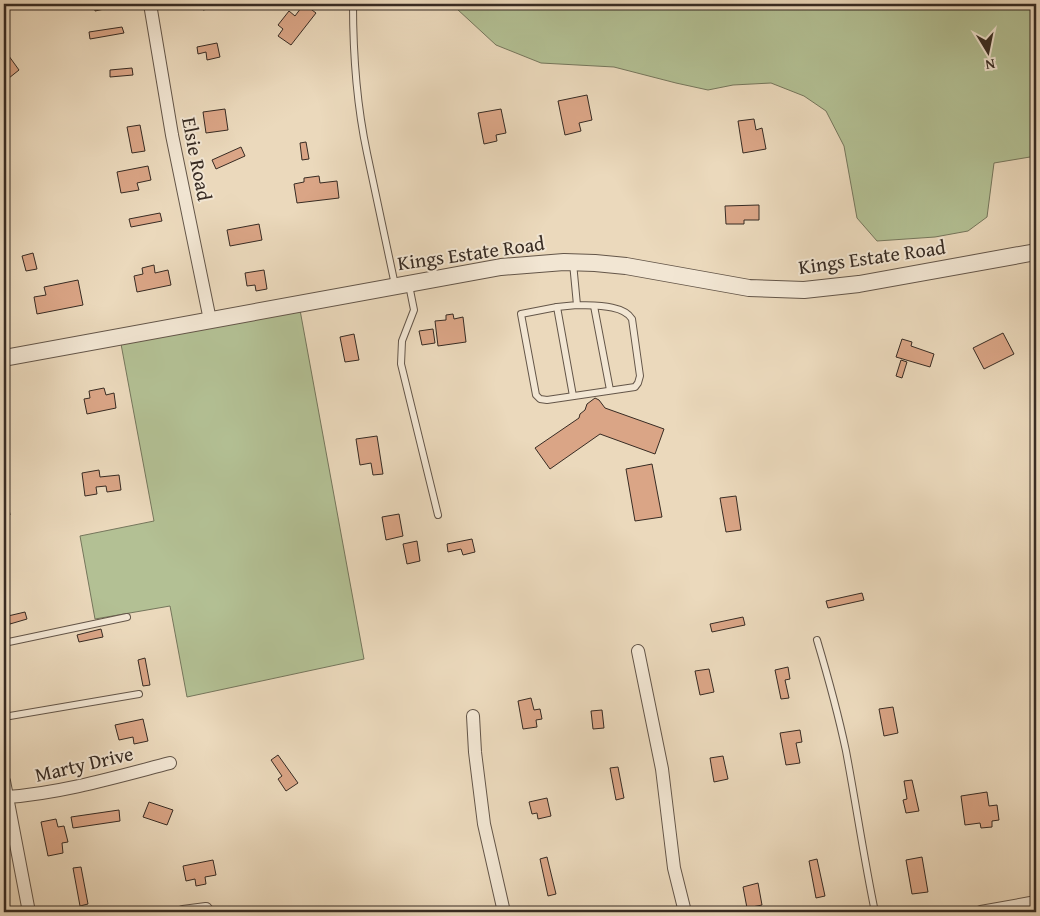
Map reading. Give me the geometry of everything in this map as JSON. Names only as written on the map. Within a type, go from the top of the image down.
[{"type":"street","name":"Elsie Road","points":[[150,4],[172,136],[210,320]]},
{"type":"street","name":"Kings Estate Road","points":[[4,358],[501,266],[573,262],[626,266],[749,288],[804,290],[859,284],[1036,252]]},
{"type":"street","points":[[638,651],[660,759],[674,868],[685,912]]},
{"type":"street","points":[[473,716],[475,752],[484,824],[504,912]]},
{"type":"street","name":"Marty Drive","points":[[7,797],[59,790],[170,763]]},
{"type":"street","points":[[4,781],[29,912]]},
{"type":"street","points":[[982,912],[1036,902]]},
{"type":"street","points":[[183,912],[206,909]]},
{"type":"lane","points":[[353,4],[356,65],[366,152],[382,218],[402,285],[414,310],[402,342],[401,364],[438,515]]},
{"type":"lane","points":[[573,262],[577,305]]},
{"type":"lane","points":[[594,306],[610,390]]},
{"type":"lane","points":[[594,306],[624,311],[630,315],[640,376],[638,383],[635,386],[547,400],[540,399],[536,395],[521,314],[557,307],[594,306]]},
{"type":"lane","points":[[557,307],[573,396]]},
{"type":"lane","points":[[4,643],[127,617]]},
{"type":"lane","points":[[817,640],[833,695],[846,751],[866,871],[875,912]]},
{"type":"lane","points":[[4,717],[139,694]]},
{"type":"green space","points":[[455,4],[1036,4],[1036,156],[994,163],[987,217],[968,231],[935,237],[877,241],[857,218],[844,146],[826,111],[804,96],[771,83],[733,85],[708,90],[614,67],[541,63],[496,45],[457,9]]},
{"type":"green space","points":[[300,310],[364,659],[187,697],[170,606],[95,619],[80,536],[154,521],[121,344]]},
{"type":"building","points":[[94,4],[108,4],[109,8],[95,11]]},
{"type":"building","points":[[202,4],[218,4],[219,7],[203,10]]},
{"type":"building","points":[[304,4],[316,13],[291,45],[278,36],[283,29],[278,25],[289,11],[295,16]]},
{"type":"building","points":[[122,27],[124,33],[90,39],[89,32]]},
{"type":"building","points":[[217,43],[220,57],[207,60],[206,52],[198,54],[197,47]]},
{"type":"building","points":[[6,52],[19,70],[4,82],[4,53]]},
{"type":"building","points":[[132,68],[133,75],[110,77],[110,70]]},
{"type":"building","points":[[587,95],[592,120],[579,123],[581,131],[565,135],[558,101]]},
{"type":"building","points":[[225,109],[228,130],[206,133],[203,112]]},
{"type":"building","points":[[501,109],[506,133],[496,135],[497,141],[484,144],[478,113]]},
{"type":"building","points":[[754,119],[756,130],[762,128],[766,149],[743,153],[738,121]]},
{"type":"building","points":[[140,125],[145,151],[132,153],[127,127]]},
{"type":"building","points":[[306,142],[309,159],[302,160],[300,143]]},
{"type":"building","points":[[241,147],[245,156],[216,169],[212,160]]},
{"type":"building","points":[[148,166],[151,180],[137,183],[139,190],[121,193],[117,172]]},
{"type":"building","points":[[319,176],[320,183],[337,181],[339,198],[297,203],[294,184],[304,182],[304,178]]},
{"type":"building","points":[[759,205],[759,220],[744,220],[744,224],[726,224],[725,206]]},
{"type":"building","points":[[160,213],[162,221],[131,227],[129,219]]},
{"type":"building","points":[[259,224],[262,240],[230,246],[227,230]]},
{"type":"building","points":[[33,253],[37,269],[26,271],[22,256]]},
{"type":"building","points":[[154,265],[155,273],[168,270],[171,285],[137,292],[134,276],[143,274],[142,268]]},
{"type":"building","points":[[264,270],[267,289],[256,291],[255,285],[247,286],[245,273]]},
{"type":"building","points":[[78,280],[83,305],[37,314],[34,297],[46,295],[44,287]]},
{"type":"building","points":[[453,314],[454,319],[463,317],[466,342],[438,346],[435,321],[446,320],[446,315]]},
{"type":"building","points":[[433,329],[435,343],[422,345],[419,331]]},
{"type":"building","points":[[1003,333],[1014,354],[984,369],[973,348]]},
{"type":"building","points":[[354,334],[359,360],[345,362],[340,337]]},
{"type":"building","points":[[902,339],[912,342],[911,346],[934,354],[930,367],[896,357]]},
{"type":"building","points":[[901,360],[907,362],[902,378],[896,376]]},
{"type":"building","points":[[104,388],[106,395],[114,393],[116,408],[87,414],[84,399],[90,398],[89,391]]},
{"type":"building","points":[[595,398],[605,408],[664,429],[655,454],[600,434],[550,469],[535,448],[579,418],[587,404]]},
{"type":"building","points":[[377,436],[383,474],[373,475],[371,463],[360,465],[356,439]]},
{"type":"building","points":[[652,464],[662,517],[635,521],[626,469]]},
{"type":"building","points":[[99,470],[100,477],[119,475],[121,490],[107,492],[106,486],[96,487],[97,494],[85,496],[82,473]]},
{"type":"building","points":[[4,484],[10,515],[4,516]]},
{"type":"building","points":[[736,496],[741,530],[726,532],[720,498]]},
{"type":"building","points":[[399,514],[403,536],[386,540],[382,517]]},
{"type":"building","points":[[472,539],[475,552],[463,555],[461,549],[448,552],[447,544]]},
{"type":"building","points":[[417,541],[420,561],[407,564],[403,544]]},
{"type":"building","points":[[862,593],[864,600],[828,608],[826,601]]},
{"type":"building","points":[[25,612],[27,619],[10,624],[8,616]]},
{"type":"building","points":[[743,617],[745,625],[712,632],[710,624]]},
{"type":"building","points":[[101,629],[103,637],[79,642],[77,635]]},
{"type":"building","points":[[145,658],[150,685],[143,686],[138,660]]},
{"type":"building","points":[[788,667],[790,679],[785,680],[789,698],[781,699],[775,670]]},
{"type":"building","points":[[709,669],[714,692],[700,695],[695,671]]},
{"type":"building","points":[[531,698],[534,710],[540,709],[542,719],[536,720],[537,727],[523,729],[518,701]]},
{"type":"building","points":[[893,707],[898,733],[884,736],[879,709]]},
{"type":"building","points":[[602,710],[604,728],[593,729],[591,711]]},
{"type":"building","points":[[143,719],[148,741],[134,744],[133,737],[119,740],[115,725]]},
{"type":"building","points":[[800,730],[802,742],[796,743],[800,763],[786,765],[780,733]]},
{"type":"building","points":[[278,755],[298,783],[286,791],[278,779],[282,776],[271,760]]},
{"type":"building","points":[[723,756],[728,779],[714,782],[710,758]]},
{"type":"building","points":[[618,767],[624,798],[616,800],[610,768]]},
{"type":"building","points":[[912,780],[919,811],[906,813],[903,800],[907,799],[904,781]]},
{"type":"building","points":[[987,792],[989,806],[997,805],[999,820],[992,821],[992,827],[981,828],[980,823],[965,825],[961,796]]},
{"type":"building","points":[[547,798],[551,816],[538,819],[537,813],[532,814],[529,802]]},
{"type":"building","points":[[149,802],[173,810],[167,825],[143,817]]},
{"type":"building","points":[[119,810],[120,821],[73,828],[71,817]]},
{"type":"building","points":[[1032,816],[1036,816],[1036,830],[1034,830]]},
{"type":"building","points":[[56,819],[58,827],[64,826],[68,842],[62,843],[63,853],[48,856],[41,822]]},
{"type":"building","points":[[547,857],[556,894],[548,896],[540,859]]},
{"type":"building","points":[[922,857],[928,892],[912,894],[906,860]]},
{"type":"building","points":[[817,859],[825,896],[816,898],[809,861]]},
{"type":"building","points":[[213,860],[216,875],[205,877],[206,884],[196,886],[195,879],[186,881],[183,866]]},
{"type":"building","points":[[81,867],[88,904],[80,906],[73,868]]},
{"type":"building","points":[[758,883],[762,905],[747,908],[743,887]]},
{"type":"building","points":[[648,907],[649,912],[634,912],[634,910]]}]
